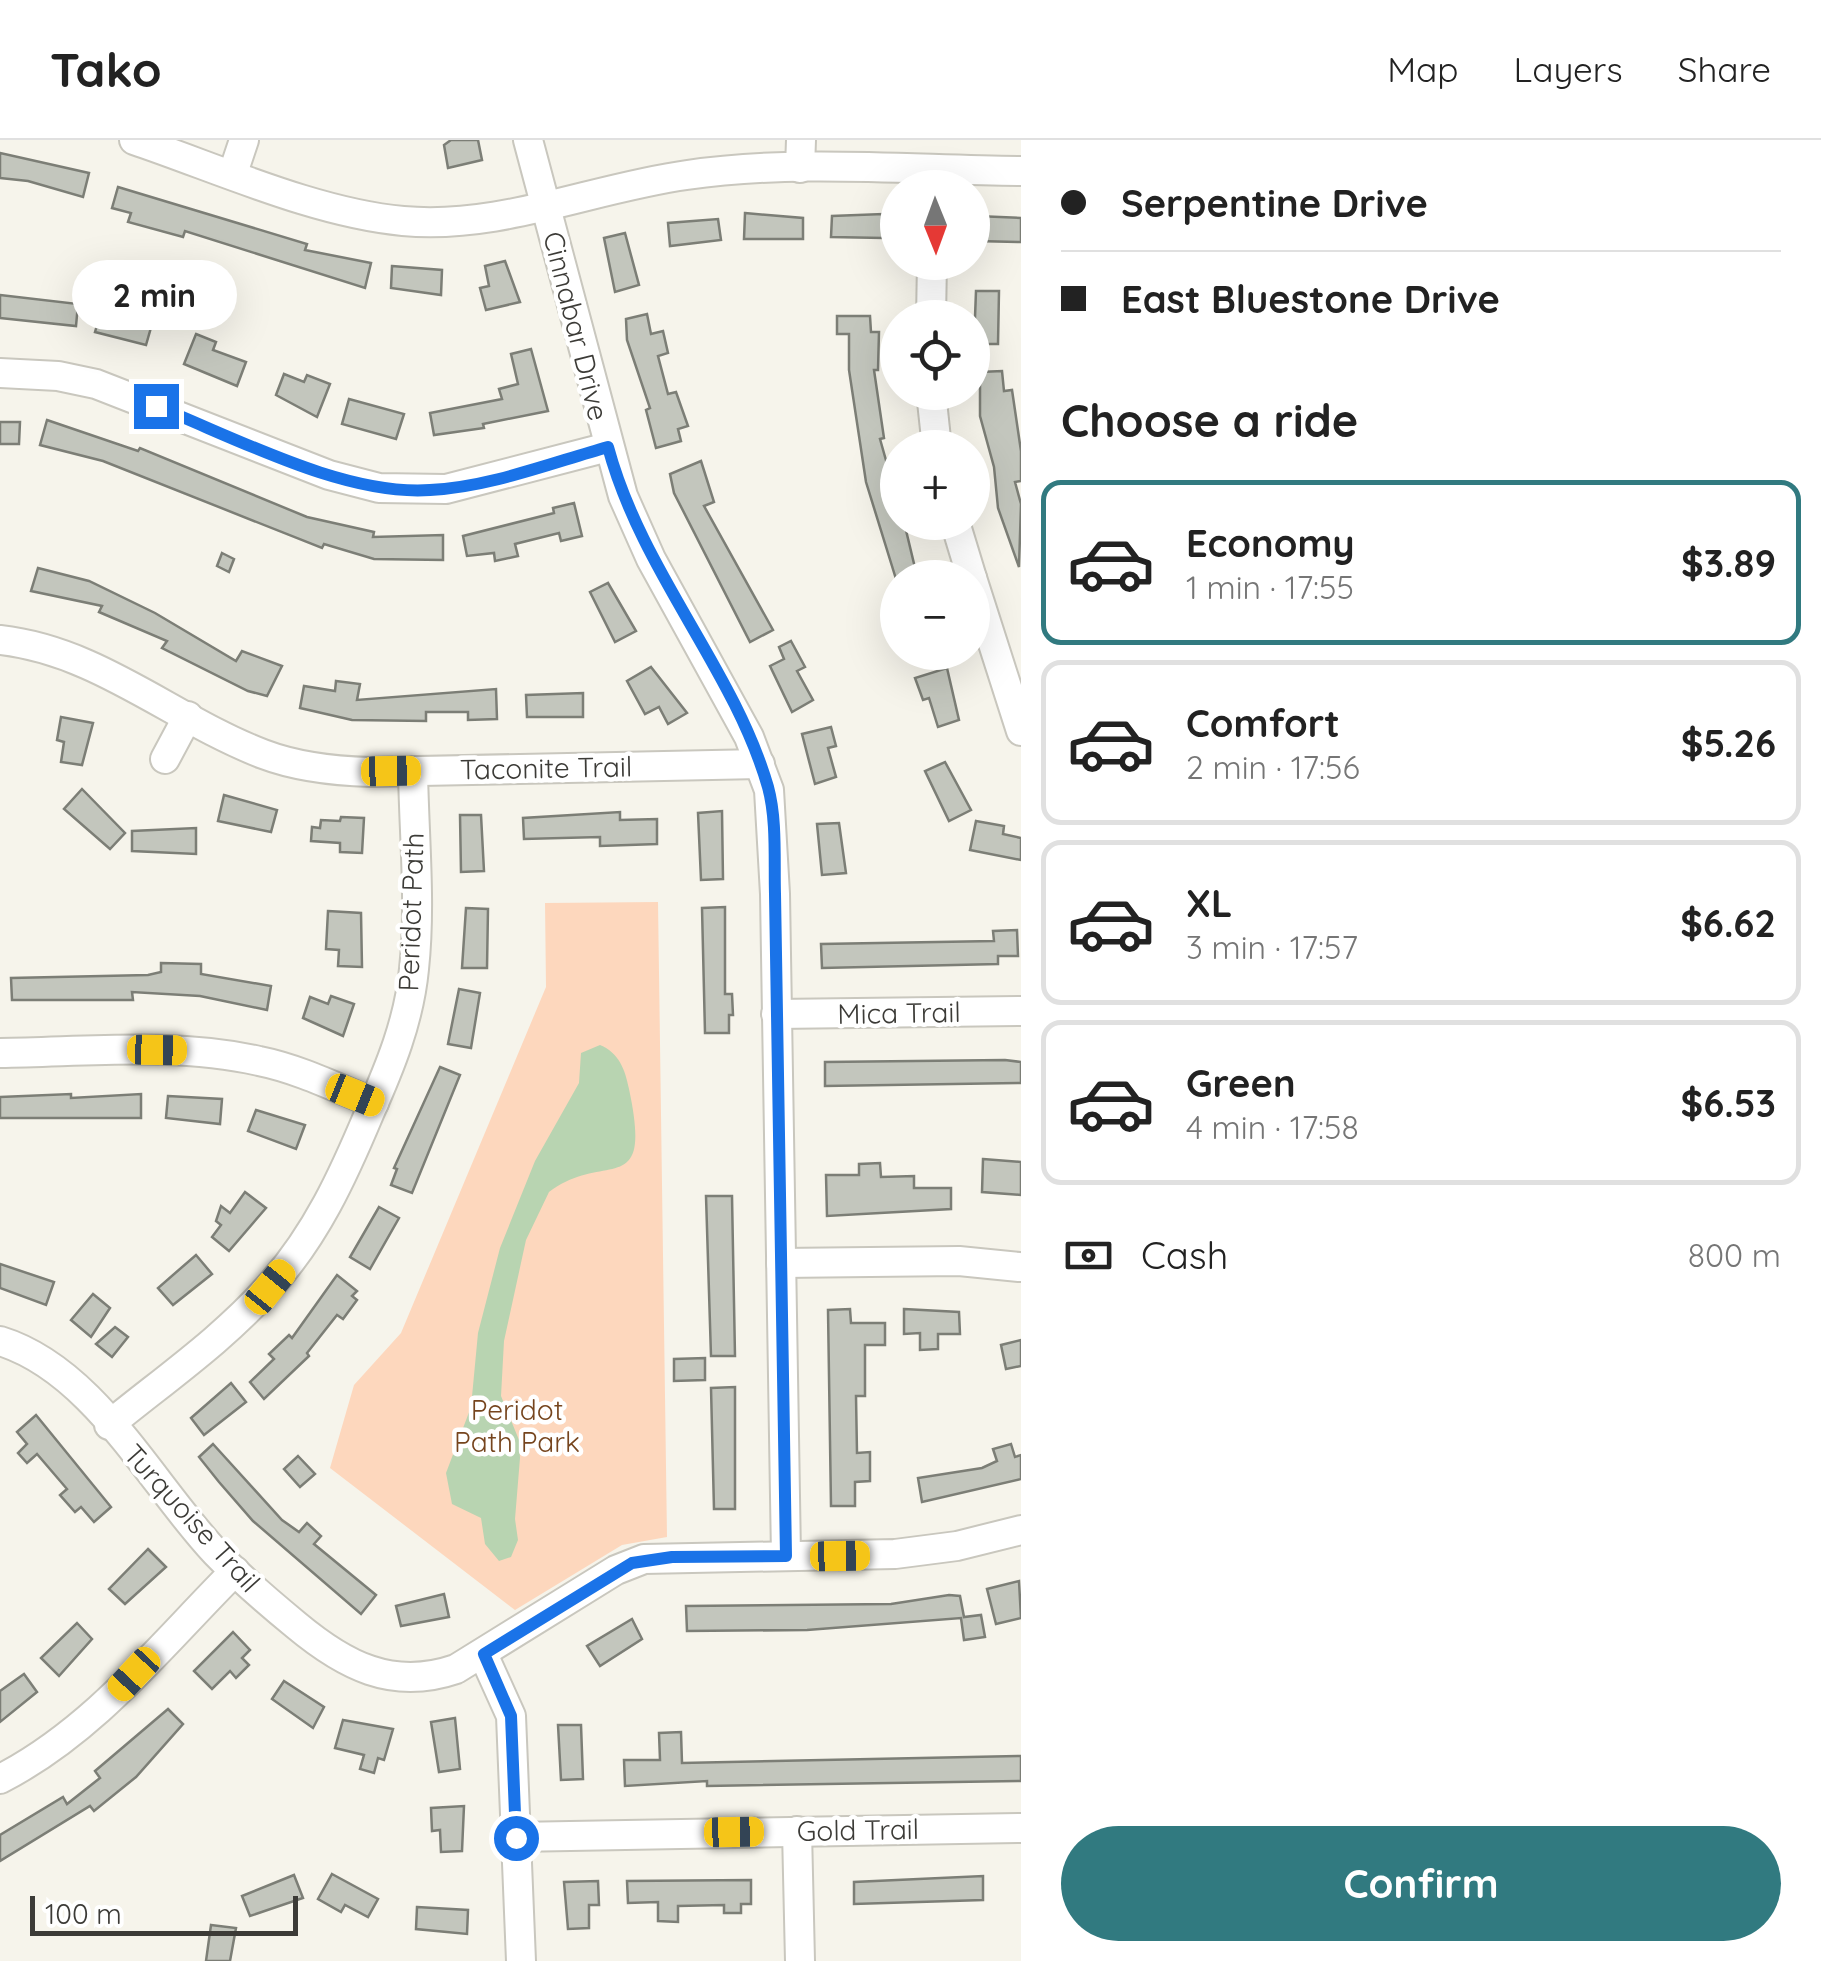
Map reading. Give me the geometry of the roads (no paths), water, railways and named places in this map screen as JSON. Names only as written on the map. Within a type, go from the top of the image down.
[{"type":"street","points":[[134,140],[330,206],[404,221],[466,221],[685,175],[800,168],[880,175]]},
{"type":"street","points":[[233,173],[244,140]]},
{"type":"street","name":"Cinnabar Drive","points":[[528,140],[608,447],[640,537],[740,719],[769,790],[786,1556]]},
{"type":"street","points":[[800,140],[800,168]]},
{"type":"street","points":[[990,174],[1021,172]]},
{"type":"street","points":[[0,373],[96,384],[329,475],[379,488],[460,486],[608,447]]},
{"type":"street","points":[[990,634],[1021,731]]},
{"type":"street","name":"Taconite Trail","points":[[0,640],[74,657],[248,748],[296,764],[348,771],[413,771],[760,764]]},
{"type":"street","points":[[164,759],[188,716]]},
{"type":"street","name":"Peridot Path","points":[[110,1425],[237,1321],[277,1278],[326,1209],[398,1042],[414,968],[413,771]]},
{"type":"street","name":"Mica Trail","points":[[776,1014],[1021,1011]]},
{"type":"street","points":[[0,1053],[157,1050],[222,1054],[285,1068],[374,1103]]},
{"type":"street","points":[[780,1263],[958,1261],[1019,1267]]},
{"type":"street","name":"Turquoise Trail","points":[[0,1342],[61,1373],[234,1571],[323,1647],[368,1672],[426,1677],[484,1654],[632,1563],[672,1557],[924,1551],[1021,1530]]},
{"type":"street","points":[[0,1779],[54,1746],[97,1712],[234,1571]]},
{"type":"street","points":[[484,1654],[511,1716],[521,1961]]},
{"type":"street","name":"Gold Trail","points":[[516,1838],[1021,1828]]},
{"type":"street","points":[[796,1831],[800,1961]]},
{"type":"park label","name":"Peridot Path Park","points":[[517,1426]]}]
